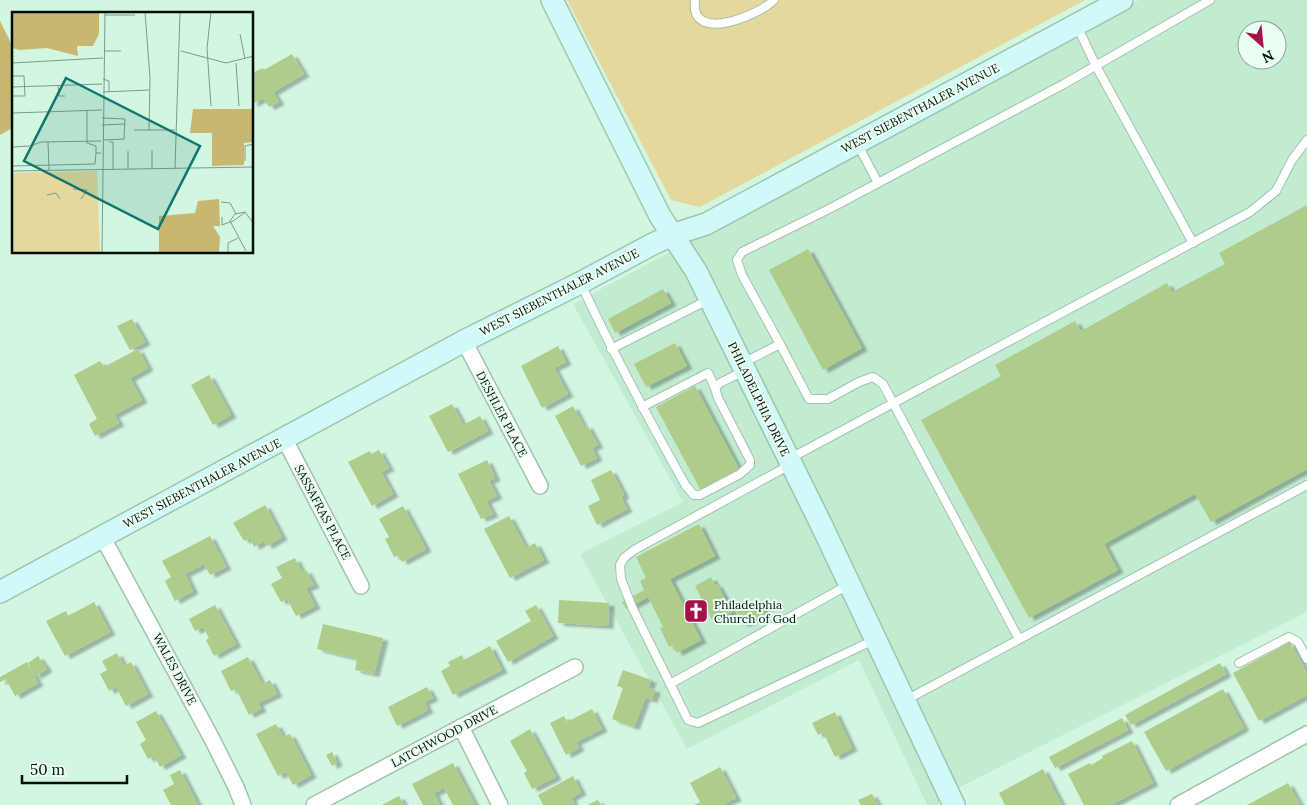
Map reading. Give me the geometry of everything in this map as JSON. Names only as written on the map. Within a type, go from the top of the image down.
[{"type":"main road","name":"PHILADELPHIA DRIVE","points":[[552,0],[660,216],[696,271],[744,367],[850,584],[954,805]]},
{"type":"main road","name":"WEST SIEBENTHALER AVENUE","points":[[0,592],[464,341],[651,245],[672,235],[706,224],[1122,0]]},
{"type":"street","name":"DESHLER PLACE","points":[[464,341],[540,486]]},
{"type":"street","name":"SASSAFRAS PLACE","points":[[284,438],[361,586]]},
{"type":"street","name":"WALES DRIVE","points":[[102,536],[212,739],[243,805]]},
{"type":"street","name":"LATCHWOOD DRIVE","points":[[314,805],[575,667]]},
{"type":"street","points":[[461,727],[500,805]]},
{"type":"street","points":[[1178,805],[1307,734]]},
{"type":"lane","points":[[695,0],[696,14],[699,20],[716,23],[747,17],[769,5],[774,0]]},
{"type":"lane","points":[[1018,639],[883,384],[873,378],[859,382],[828,399],[809,399],[742,275],[737,260],[742,252],[878,183],[1096,66],[1210,0]]},
{"type":"lane","points":[[1076,24],[1096,66],[1192,243]]},
{"type":"lane","points":[[876,639],[698,723],[688,720],[670,684],[632,607],[621,579],[620,565],[624,558],[634,550],[894,403],[1250,212],[1276,191],[1292,160],[1307,140]]},
{"type":"lane","points":[[856,142],[878,183]]},
{"type":"lane","points":[[580,283],[611,349],[642,407],[690,492],[694,496],[700,495],[740,474],[750,465],[750,460],[718,398],[708,373],[642,407]]},
{"type":"lane","points":[[611,349],[710,299]]},
{"type":"lane","points":[[715,388],[780,344]]},
{"type":"lane","points":[[905,700],[1307,485]]},
{"type":"lane","points":[[670,684],[850,584]]},
{"type":"lane","points":[[1239,663],[1289,637],[1298,642],[1307,658]]},
{"type":"shaded area","points":[[567,0],[1085,0],[700,207],[671,200]]},
{"type":"shaded area","points":[[1139,0],[1307,0],[1307,612],[948,793],[937,805],[927,805],[859,660],[687,749],[580,554],[683,502],[573,304]]},
{"type":"shaded area","points":[[0,21],[12,45],[12,128],[0,135]]},
{"type":"building","points":[[292,54],[304,74],[273,92],[279,102],[269,107],[263,98],[254,103],[254,72],[263,68],[264,70]]},
{"type":"building","points":[[1307,205],[1307,469],[1211,522],[1195,494],[1104,544],[1118,570],[1029,618],[921,420],[1001,376],[995,365],[1075,321],[1081,331],[1167,283],[1172,292],[1225,264],[1219,253]]},
{"type":"building","points":[[808,249],[862,348],[823,370],[769,270]]},
{"type":"building","points":[[663,289],[671,303],[615,333],[608,319]]},
{"type":"building","points":[[132,319],[145,342],[130,350],[117,326]]},
{"type":"building","points":[[675,343],[687,366],[646,387],[634,364]]},
{"type":"building","points":[[558,346],[566,362],[554,368],[568,394],[542,408],[521,366]]},
{"type":"building","points":[[138,349],[148,368],[130,378],[142,400],[114,415],[119,423],[95,436],[89,424],[97,419],[74,375],[100,361],[104,367]]},
{"type":"building","points":[[209,375],[231,415],[213,425],[191,385]]},
{"type":"building","points":[[695,386],[739,469],[700,489],[656,407]]},
{"type":"building","points":[[452,404],[463,425],[480,416],[488,431],[448,452],[429,416]]},
{"type":"building","points":[[573,406],[584,427],[587,425],[598,445],[592,448],[597,458],[581,466],[555,416]]},
{"type":"building","points":[[379,450],[389,468],[381,472],[393,494],[372,506],[348,462],[370,451],[371,454]]},
{"type":"building","points":[[487,460],[495,478],[489,481],[497,496],[486,501],[493,514],[481,519],[458,474]]},
{"type":"building","points":[[611,470],[624,495],[621,497],[627,509],[597,525],[588,506],[600,500],[591,480]]},
{"type":"building","points":[[265,505],[282,537],[267,546],[264,541],[254,547],[250,538],[244,541],[233,523]]},
{"type":"building","points":[[403,506],[426,549],[402,562],[398,555],[394,557],[385,539],[389,537],[379,519]]},
{"type":"building","points":[[509,516],[526,548],[535,543],[544,560],[510,578],[484,529]]},
{"type":"building","points":[[699,524],[715,556],[670,579],[701,640],[677,653],[673,645],[669,647],[660,628],[663,627],[648,597],[626,609],[622,602],[644,590],[640,581],[646,578],[636,557]]},
{"type":"building","points":[[210,536],[226,567],[210,575],[204,564],[185,574],[193,591],[175,601],[165,581],[171,577],[162,561]]},
{"type":"building","points":[[295,558],[302,572],[306,570],[314,585],[306,588],[315,606],[296,616],[287,599],[281,602],[271,584],[282,578],[276,567]]},
{"type":"building","points":[[711,577],[715,585],[717,584],[732,612],[713,622],[695,586]]},
{"type":"building","points":[[559,600],[609,603],[608,626],[558,623]]},
{"type":"building","points":[[759,601],[765,614],[743,624],[736,611]]},
{"type":"building","points":[[94,602],[110,632],[65,656],[46,621],[66,611],[68,616]]},
{"type":"building","points":[[215,605],[236,644],[214,656],[206,640],[209,638],[203,627],[195,631],[189,619]]},
{"type":"building","points":[[536,605],[553,636],[508,662],[496,641],[531,621],[525,611]]},
{"type":"building","points":[[323,624],[383,638],[374,674],[355,670],[357,659],[317,649]]},
{"type":"building","points":[[1290,642],[1307,673],[1307,695],[1259,721],[1233,673]]},
{"type":"building","points":[[490,646],[502,670],[453,695],[441,671],[450,666],[448,662],[462,655],[464,660]]},
{"type":"building","points":[[117,653],[124,666],[131,662],[148,694],[126,706],[116,687],[109,691],[100,674],[107,670],[102,661]]},
{"type":"building","points":[[38,656],[47,669],[36,676],[28,663]]},
{"type":"building","points":[[248,657],[262,684],[270,680],[277,694],[258,703],[261,709],[249,715],[236,689],[231,691],[221,671]]},
{"type":"building","points":[[27,662],[38,683],[15,696],[6,679],[0,682],[0,677]]},
{"type":"building","points":[[1220,663],[1226,674],[1131,725],[1125,715]]},
{"type":"building","points":[[623,670],[651,680],[648,688],[655,690],[652,700],[645,698],[634,727],[612,719],[623,688],[617,686]]},
{"type":"building","points":[[427,687],[433,698],[424,702],[428,710],[397,726],[388,707]]},
{"type":"building","points":[[1223,689],[1244,728],[1166,771],[1144,732]]},
{"type":"building","points":[[592,709],[602,729],[576,742],[579,748],[566,755],[550,723],[564,716],[567,722]]},
{"type":"building","points":[[156,711],[181,755],[160,767],[154,756],[148,759],[140,744],[146,740],[136,722]]},
{"type":"building","points":[[835,712],[852,748],[835,757],[823,732],[818,735],[812,723]]},
{"type":"building","points":[[1122,718],[1128,730],[1055,768],[1049,757]]},
{"type":"building","points":[[276,724],[283,737],[290,734],[311,775],[293,785],[286,772],[278,776],[256,734]]},
{"type":"building","points":[[530,729],[556,777],[532,789],[524,773],[527,771],[510,741]]},
{"type":"building","points":[[1132,741],[1153,783],[1110,805],[1084,805],[1068,774],[1090,763],[1091,765],[1103,758],[1102,756]]},
{"type":"building","points":[[332,752],[337,763],[332,766],[326,755]]},
{"type":"building","points":[[453,763],[475,805],[453,805],[444,788],[434,793],[440,805],[423,805],[412,784]]},
{"type":"building","points":[[720,767],[736,798],[722,805],[694,805],[700,802],[690,783]]},
{"type":"building","points":[[1043,769],[1062,805],[1005,805],[999,793]]},
{"type":"building","points":[[180,770],[198,805],[171,805],[163,790],[174,784],[170,775]]},
{"type":"building","points":[[573,776],[581,792],[571,798],[575,805],[543,805],[538,795]]},
{"type":"building","points":[[1288,783],[1300,805],[1247,805]]},
{"type":"building","points":[[872,794],[878,805],[861,805],[858,800]]},
{"type":"building","points":[[399,796],[404,805],[382,805]]},
{"type":"building","points":[[598,800],[601,805],[587,805]]},
{"type":"place","name":"Philadelphia Church of God","points":[[696,611]]}]
